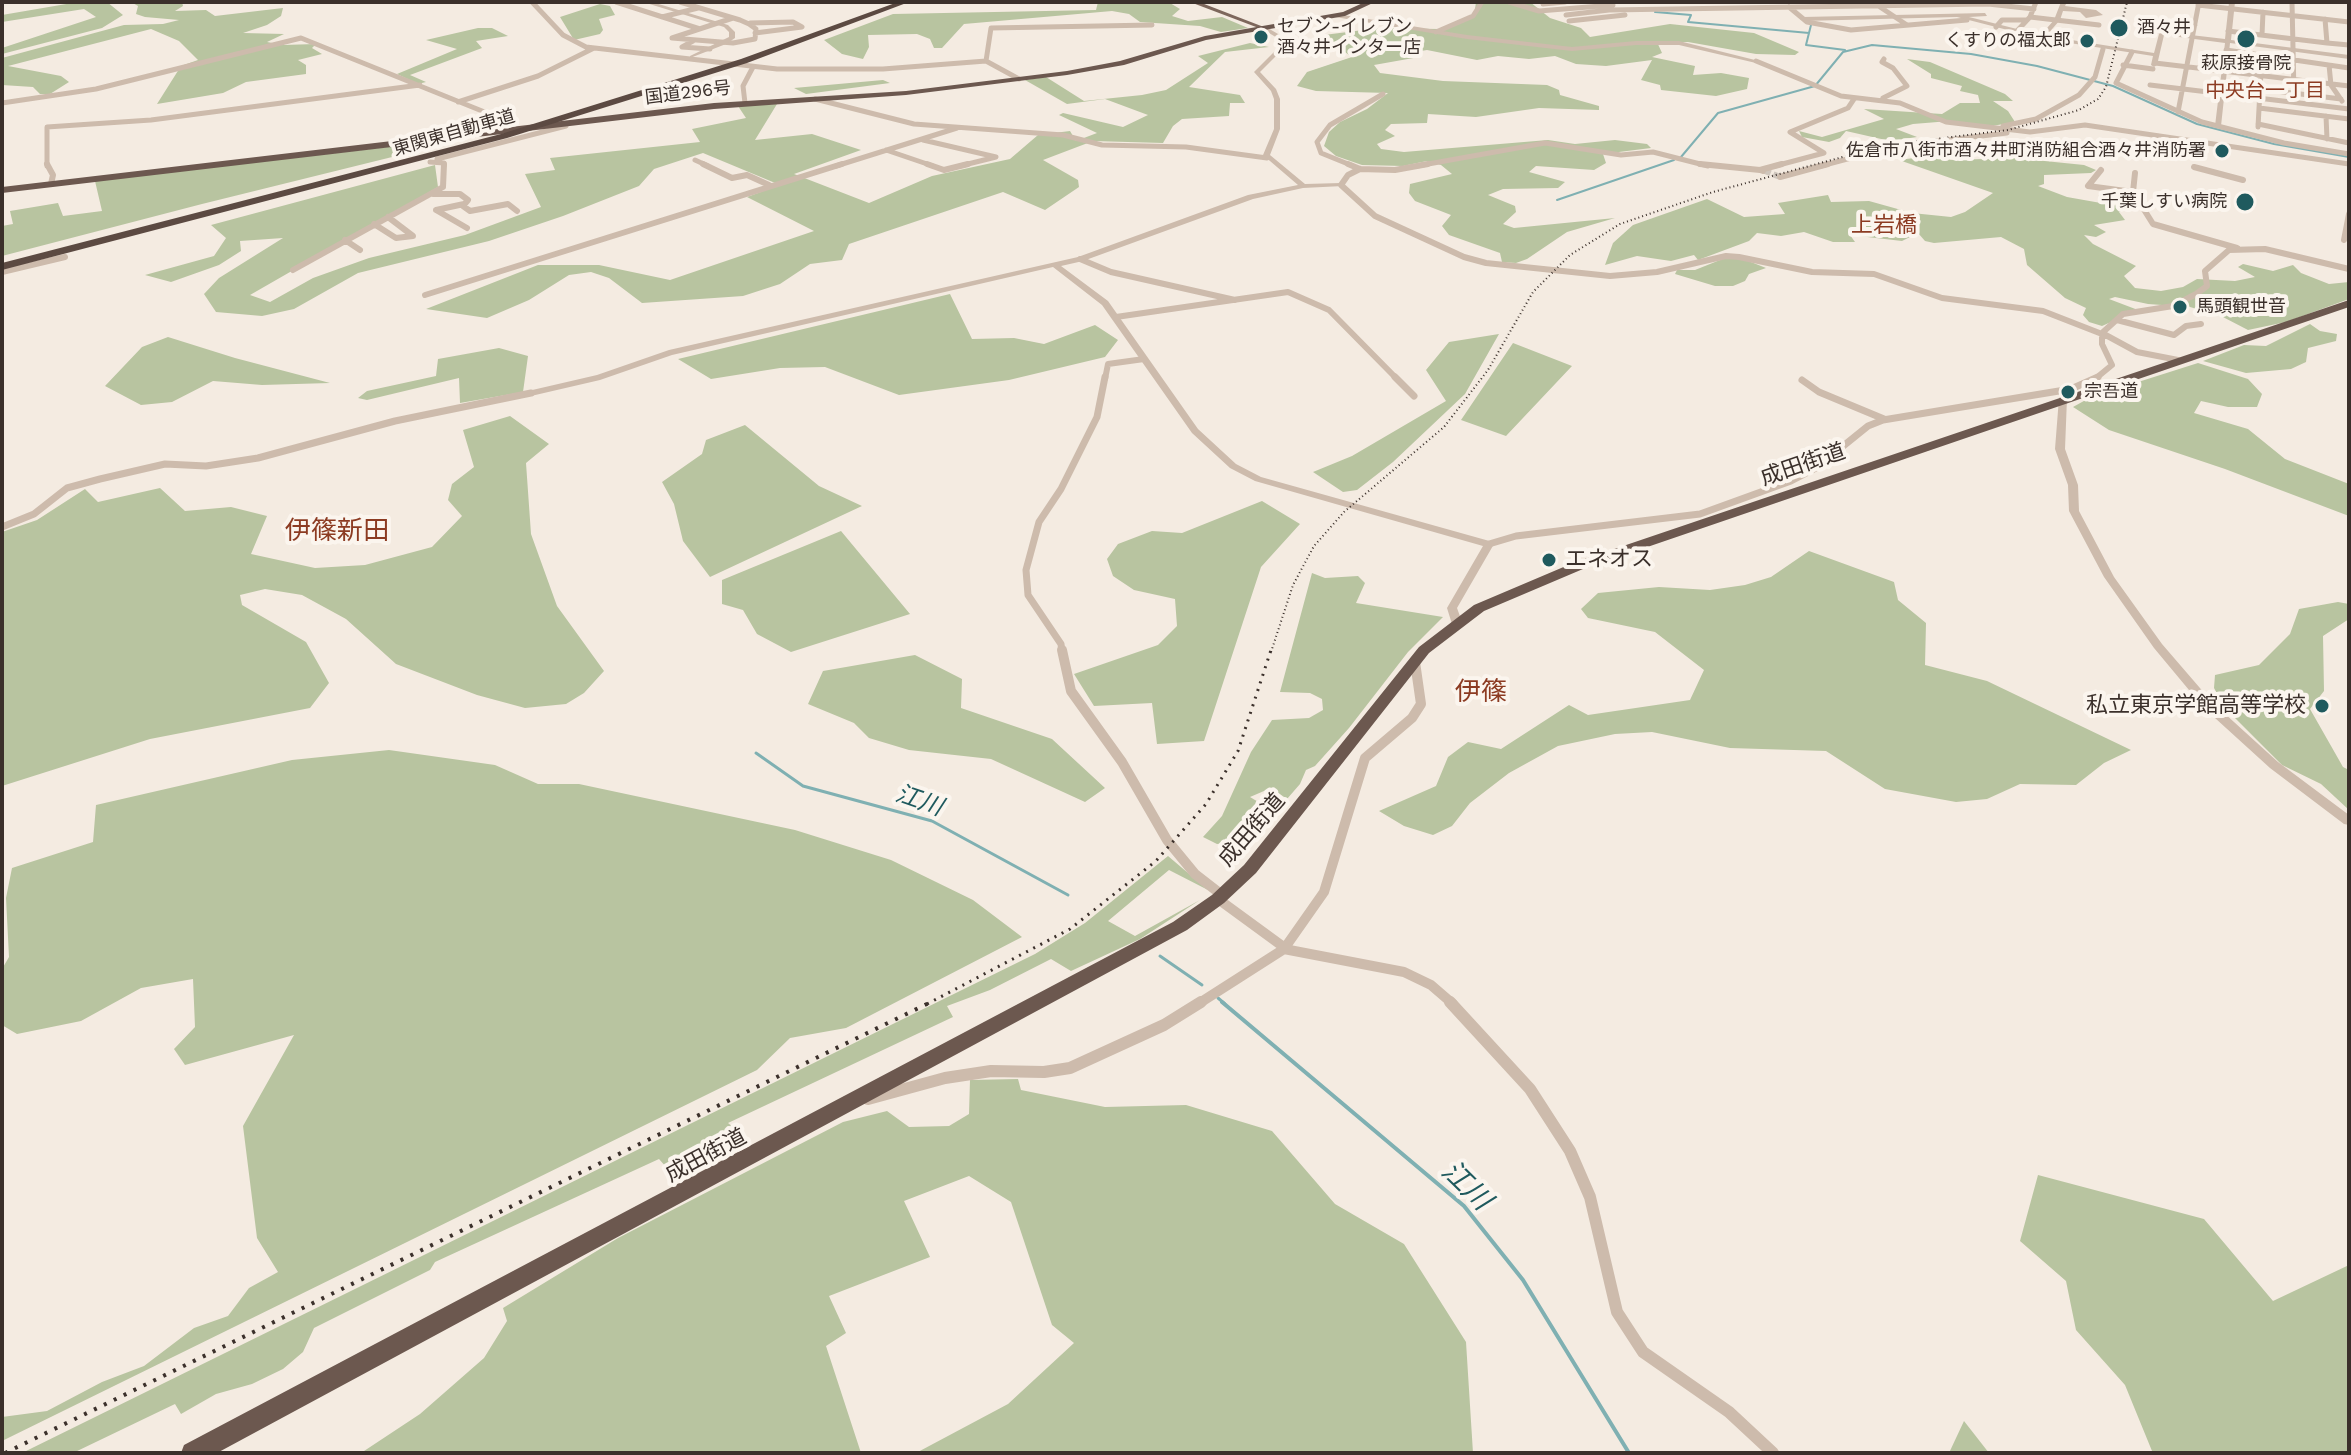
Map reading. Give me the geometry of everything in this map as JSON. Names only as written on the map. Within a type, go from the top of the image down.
[{"type":"highway","name":"東関東自動車道","points":[[2,267],[494,135],[736,59],[894,2]]},
{"type":"highway","name":"東関東自動車道","points":[[2,267],[504,136],[759,56],[905,2]]},
{"type":"highway","name":"国道296号","points":[[2,190],[745,103],[906,93],[1019,79],[1110,66],[1205,38],[1337,16],[1357,11],[1371,2]]},
{"type":"highway","name":"成田街道","points":[[193,1453],[1156,942],[1220,897],[1269,849],[1415,662],[1456,622],[1506,594],[2069,394],[2349,303]]},
{"type":"main road","points":[[1193,2],[1266,29]]},
{"type":"street","points":[[532,2],[573,43],[594,48],[751,66],[883,69],[986,61],[1019,79]]},
{"type":"street","points":[[616,2],[657,18],[700,29],[708,36],[703,41]]},
{"type":"street","points":[[622,4],[634,2]]},
{"type":"street","points":[[646,2],[718,23],[732,32],[732,38],[724,43],[692,57]]},
{"type":"street","points":[[680,2],[733,18],[756,29],[750,42],[724,43],[672,37],[733,18]]},
{"type":"street","points":[[1436,32],[1473,16],[1482,2]]},
{"type":"street","points":[[1509,2],[1539,11],[1617,3],[1761,2]]},
{"type":"street","points":[[1543,3],[1565,2]]},
{"type":"street","points":[[1782,2],[1803,19],[1851,30],[1967,20]]},
{"type":"street","points":[[2016,32],[2029,18],[2036,2]]},
{"type":"street","points":[[2036,44],[2057,20],[2063,4],[2082,11],[2086,16],[2100,15],[2093,10],[2093,2]]},
{"type":"street","points":[[2292,2],[2294,94]]},
{"type":"street","points":[[1543,3],[1577,20],[1626,15],[1617,3]]},
{"type":"street","points":[[1699,3],[1705,9]]},
{"type":"street","points":[[1966,3],[1985,15]]},
{"type":"street","points":[[1568,18],[1625,10],[1875,4],[1987,3],[2034,9]]},
{"type":"street","points":[[1875,4],[1905,24]]},
{"type":"street","points":[[2178,112],[2198,4],[2349,22]]},
{"type":"street","points":[[2218,126],[2231,6]]},
{"type":"street","points":[[657,18],[698,8]]},
{"type":"street","points":[[1725,8],[1795,13],[1976,10]]},
{"type":"street","points":[[2262,35],[2263,12]]},
{"type":"street","points":[[1803,19],[1985,15]]},
{"type":"street","points":[[1337,16],[1572,49],[1636,43],[1679,43],[1756,61],[1854,99],[1909,106],[1940,121],[2030,132]]},
{"type":"street","points":[[1959,16],[2016,32],[2132,52],[2154,63]]},
{"type":"street","points":[[1996,27],[2002,20],[2029,18],[2099,25]]},
{"type":"street","points":[[2325,19],[2327,43]]},
{"type":"street","points":[[747,23],[793,22],[802,27],[755,33]]},
{"type":"street","points":[[2195,25],[2146,23],[2144,28],[2162,33],[2349,57]]},
{"type":"street","points":[[2147,97],[2162,33],[2161,24]]},
{"type":"street","points":[[986,61],[991,28],[1152,25]]},
{"type":"street","points":[[1266,29],[1282,38],[1282,47],[1257,72],[1274,90],[1277,99],[1277,129],[1267,149],[1267,158]]},
{"type":"street","points":[[2228,31],[2349,45]]},
{"type":"street","points":[[2,103],[108,87],[301,38],[341,57],[492,115]]},
{"type":"street","points":[[694,40],[682,47],[710,49]]},
{"type":"street","points":[[458,102],[538,76],[594,48]]},
{"type":"street","points":[[1996,128],[2036,119],[2070,102],[2095,77],[2103,49]]},
{"type":"street","points":[[664,50],[701,53]]},
{"type":"street","points":[[2226,50],[2349,68]]},
{"type":"street","points":[[2132,52],[2116,83],[2178,112],[2263,140],[2349,154]]},
{"type":"street","points":[[2257,136],[2262,54]]},
{"type":"street","points":[[1879,100],[1907,86],[1893,68],[1882,62],[1884,59]]},
{"type":"street","points":[[2123,65],[2154,63],[2349,86]]},
{"type":"street","points":[[2329,65],[2331,84],[2349,109]]},
{"type":"street","points":[[745,103],[743,86],[751,66]]},
{"type":"street","points":[[51,184],[53,175],[47,168],[47,127],[151,120],[420,85]]},
{"type":"street","points":[[2150,85],[2349,109]]},
{"type":"street","points":[[2260,89],[2341,99]]},
{"type":"street","points":[[1383,94],[1330,125],[1317,142],[1328,158],[1360,169],[1395,170],[1545,143],[1621,155],[1653,152],[1715,168],[1763,171],[1824,153],[1790,132],[1848,108],[1854,99]]},
{"type":"street","points":[[815,99],[901,121],[1063,135],[1102,145],[1186,147],[1267,158],[1303,186]]},
{"type":"street","points":[[2259,108],[2349,119]]},
{"type":"street","points":[[2295,112],[2295,134]]},
{"type":"street","points":[[2326,116],[2327,139]]},
{"type":"street","points":[[293,270],[444,186],[444,163],[430,162],[434,160],[541,130],[614,118]]},
{"type":"street","points":[[2258,124],[2349,143]]},
{"type":"street","points":[[1780,177],[1896,146],[2085,125],[2349,164]]},
{"type":"street","points":[[425,295],[957,128]]},
{"type":"street","points":[[886,150],[944,170],[996,157],[921,139]]},
{"type":"street","points":[[2260,151],[2263,140]]},
{"type":"street","points":[[695,160],[732,178],[747,175],[769,185]]},
{"type":"street","points":[[2194,167],[2243,180]]},
{"type":"street","points":[[1341,185],[1348,175],[1360,169]]},
{"type":"street","points":[[2101,170],[2088,186],[2133,192]]},
{"type":"street","points":[[2135,173],[2133,192],[2153,224],[2237,248],[2276,251],[2349,269]]},
{"type":"street","points":[[2,527],[34,514],[67,488],[100,479],[165,464],[206,466],[258,458],[313,446],[395,421],[586,380],[680,351],[1080,259],[1228,204],[1303,186],[1341,185],[1375,216],[1464,257],[1529,268],[1610,276],[1657,272],[1726,256],[1812,272],[1874,274],[1942,298],[2043,311],[2102,334],[2137,352],[2178,360]]},
{"type":"street","points":[[430,195],[460,194],[468,200],[464,204],[436,210],[467,228]]},
{"type":"street","points":[[464,204],[470,211],[508,204],[517,211]]},
{"type":"street","points":[[482,210],[491,217]]},
{"type":"street","points":[[2344,240],[2349,214]]},
{"type":"street","points":[[374,224],[396,238],[413,236],[388,217]]},
{"type":"street","points":[[345,240],[360,250]]},
{"type":"street","points":[[2102,334],[2123,314],[2173,306],[2196,294],[2207,286],[2205,271],[2216,259],[2237,248]]},
{"type":"street","points":[[2,267],[65,257]]},
{"type":"street","points":[[1080,259],[1111,272],[1238,302]]},
{"type":"street","points":[[1055,265],[1105,303],[1195,431],[1233,466],[1258,479],[1489,544],[1516,536],[1700,514],[1791,481],[1816,468],[1868,426],[1884,419],[2069,394],[2090,383],[2112,365],[2102,334]]},
{"type":"street","points":[[1116,317],[1238,302],[1288,292],[1329,310],[1414,396]]},
{"type":"street","points":[[2117,320],[2174,335],[2186,326],[2201,324]]},
{"type":"street","points":[[1144,359],[1108,364],[1097,417],[1061,489],[1039,522],[1026,570],[1028,595],[1061,644],[1064,672],[1071,691],[1122,762],[1167,840],[1195,874],[1220,897],[1285,948],[1404,972],[1431,985],[1452,1003],[1530,1089],[1570,1151],[1590,1197],[1617,1312],[1643,1352],[1729,1412],[1773,1453]]},
{"type":"street","points":[[1802,380],[1819,392],[1884,419]]},
{"type":"street","points":[[2069,394],[2060,449],[2073,485],[2074,511],[2109,577],[2158,646],[2208,705],[2274,765],[2349,821]]},
{"type":"street","points":[[1456,622],[1452,608],[1489,544]]},
{"type":"street","points":[[849,1104],[960,1076],[1070,1068],[1164,1025],[1285,948],[1324,892],[1358,769],[1365,758],[1412,718],[1421,704],[1415,662]]},
{"type":"green space","points":[[78,2],[107,2],[123,15],[102,28],[2,54],[2,48],[96,17],[84,9],[2,22],[2,15]]},
{"type":"green space","points":[[131,2],[182,2],[183,6],[175,11],[206,10],[215,16],[283,8],[281,16],[267,25],[243,33],[284,34],[267,42],[316,44],[312,48],[322,54],[298,60],[306,65],[306,74],[246,82],[223,93],[157,104],[181,66],[198,60],[179,41],[151,29],[8,66],[61,76],[69,82],[50,94],[40,94],[33,87],[2,85],[2,58],[124,25],[163,24],[179,20],[136,14],[138,6]]},
{"type":"green space","points":[[1098,2],[1170,3],[1180,9],[1172,16],[1188,21],[1222,17],[1248,28],[1221,32],[1200,26],[1140,22],[1129,14],[1112,11],[964,24],[942,48],[934,48],[930,39],[917,34],[868,35],[869,47],[863,59],[842,54],[824,40],[893,14],[1096,10]]},
{"type":"green space","points":[[1476,2],[1530,2],[1550,18],[1581,28],[1590,37],[1670,24],[1754,33],[1799,52],[1795,55],[1756,54],[1688,42],[1657,42],[1662,53],[1652,57],[1695,66],[1693,75],[1721,73],[1749,78],[1747,89],[1716,96],[1661,90],[1660,85],[1641,80],[1652,60],[1606,66],[1576,64],[1555,56],[1529,59],[1498,56],[1477,60],[1427,50],[1421,51],[1419,57],[1374,65],[1380,73],[1443,81],[1547,85],[1559,90],[1560,95],[1599,106],[1599,110],[1539,108],[1476,117],[1428,114],[1427,123],[1391,124],[1385,130],[1395,136],[1377,144],[1381,149],[1404,152],[1548,140],[1575,144],[1615,140],[1647,144],[1651,148],[1603,154],[1606,163],[1594,170],[1536,166],[1529,172],[1565,182],[1558,188],[1503,189],[1488,195],[1515,206],[1516,212],[1503,224],[1514,228],[1615,218],[1567,232],[1527,259],[1516,263],[1502,262],[1500,253],[1449,235],[1442,226],[1451,215],[1415,201],[1409,193],[1410,184],[1452,174],[1441,165],[1427,161],[1403,166],[1362,165],[1336,156],[1324,146],[1329,132],[1340,122],[1367,109],[1388,93],[1316,91],[1297,86],[1307,72],[1352,57],[1342,47],[1321,41],[1324,35],[1379,28],[1439,29],[1474,17]]},
{"type":"green space","points":[[600,4],[610,6],[615,15],[599,19],[603,30],[600,34],[574,40],[560,17]]},
{"type":"green space","points":[[478,28],[492,28],[508,36],[476,41],[482,48],[410,75],[426,82],[418,84],[397,74],[457,49],[426,40]]},
{"type":"green space","points":[[1250,43],[1269,47],[1225,52],[1189,87],[1240,95],[1245,103],[1230,103],[1229,116],[1182,119],[1173,126],[1163,143],[1093,141],[1043,160],[1078,180],[1079,187],[1045,210],[1003,192],[849,244],[842,260],[810,264],[780,284],[743,296],[642,303],[609,278],[591,272],[569,275],[529,300],[487,318],[426,309],[538,265],[599,265],[670,280],[814,231],[747,197],[780,185],[703,153],[654,169],[639,186],[563,216],[489,241],[358,273],[294,309],[262,316],[216,312],[204,294],[219,278],[283,238],[240,241],[241,251],[219,265],[171,282],[145,275],[214,256],[226,238],[211,225],[435,165],[438,187],[250,295],[270,302],[313,278],[369,258],[465,235],[541,207],[525,174],[555,170],[550,158],[700,142],[692,129],[746,118],[738,106],[777,104],[755,140],[812,134],[861,150],[794,174],[869,203],[932,176],[1010,159],[1038,135],[1070,131],[1076,141],[1097,133],[1059,115],[1063,113],[1123,127],[1148,115],[1105,99],[1067,104],[1025,80],[1046,77],[1084,101],[1142,95],[1166,90],[1208,63],[1198,56]]},
{"type":"green space","points":[[1907,59],[1930,62],[2005,94],[2013,101],[1993,101],[2008,111],[2015,122],[1992,126],[1950,121],[1913,124],[1896,129],[1917,137],[1890,141],[1846,131],[1840,138],[1829,142],[1802,137],[1799,131],[1822,137],[1884,119],[1864,109],[1942,114],[1960,103],[1980,103],[1978,95],[1960,91],[1962,86],[1931,78],[1931,74]]},
{"type":"green space","points":[[883,80],[890,83],[806,94],[794,88]]},
{"type":"green space","points":[[473,137],[2,256],[2,226],[13,224],[10,211],[58,203],[63,216],[102,211],[95,181]]},
{"type":"green space","points":[[1929,156],[1951,160],[2015,158],[2084,165],[2096,170],[2091,173],[2044,175],[2044,184],[2038,186],[2067,197],[2129,208],[2119,212],[2125,220],[2094,225],[2106,232],[2096,237],[2084,235],[2093,244],[2136,266],[2124,276],[2135,288],[2161,291],[2183,287],[2197,279],[2235,281],[2255,277],[2238,267],[2243,264],[2273,271],[2293,265],[2301,273],[2329,284],[2349,282],[2349,299],[2286,322],[2248,330],[2221,316],[2190,307],[2148,304],[2115,297],[2109,299],[2138,310],[2102,326],[2089,322],[2083,315],[2086,308],[2065,298],[2027,265],[2024,249],[2001,237],[1934,243],[1925,241],[1918,233],[1902,241],[1850,235],[1855,242],[1833,242],[1804,232],[1781,236],[1757,233],[1749,241],[1698,260],[1694,255],[1671,261],[1637,256],[1605,265],[1613,243],[1633,225],[1707,199],[1744,217],[1785,214],[1778,203],[1828,195],[1831,202],[1869,201],[1912,213],[1951,217],[1965,212],[1993,193],[1899,160]]},
{"type":"green space","points":[[1725,258],[1741,258],[1766,268],[1749,274],[1745,281],[1733,286],[1715,286],[1675,274],[1677,270],[1695,270]]},
{"type":"green space","points":[[950,294],[972,339],[1014,338],[1044,344],[1095,325],[1118,340],[1105,357],[1009,380],[899,395],[825,367],[780,368],[711,379],[678,359]]},
{"type":"green space","points":[[2310,324],[2320,331],[2337,334],[2336,341],[2308,348],[2306,362],[2291,369],[2246,373],[2203,361],[2244,345],[2266,346]]},
{"type":"green space","points":[[1499,334],[1465,394],[1393,462],[1357,490],[1343,492],[1313,472],[1352,456],[1446,401],[1426,370],[1449,342]]},
{"type":"green space","points":[[168,337],[330,383],[262,385],[213,381],[172,402],[141,405],[105,386],[142,347]]},
{"type":"green space","points":[[1513,343],[1572,366],[1506,436],[1461,420]]},
{"type":"green space","points":[[499,348],[528,356],[523,392],[460,403],[459,378],[367,400],[358,398],[367,391],[436,376],[438,359]]},
{"type":"green space","points":[[2198,363],[2248,379],[2262,394],[2257,407],[2228,407],[2201,401],[2194,413],[2248,429],[2285,459],[2349,484],[2349,516],[2225,469],[2109,430],[2073,407],[2091,397]]},
{"type":"green space","points":[[510,416],[549,444],[526,463],[531,534],[557,606],[604,671],[584,693],[566,704],[525,708],[477,695],[396,664],[346,619],[302,595],[265,589],[240,595],[242,605],[306,642],[329,683],[310,708],[150,739],[2,786],[2,532],[37,520],[85,489],[98,502],[160,488],[185,511],[231,507],[267,516],[251,554],[315,568],[365,565],[432,547],[462,516],[448,500],[452,484],[474,467],[463,430]]},
{"type":"green space","points":[[745,425],[819,486],[862,506],[710,577],[683,541],[674,504],[662,482],[702,454],[706,440]]},
{"type":"green space","points":[[1262,501],[1300,524],[1261,567],[1204,741],[1157,744],[1152,703],[1094,706],[1074,674],[1158,645],[1177,626],[1175,599],[1134,590],[1113,576],[1107,559],[1118,544],[1152,531],[1182,533]]},
{"type":"green space","points":[[841,531],[910,614],[791,652],[757,634],[743,610],[722,604],[722,580]]},
{"type":"green space","points":[[1809,551],[1894,582],[1898,600],[1926,623],[1925,665],[1987,681],[2131,750],[2104,763],[2076,785],[2020,784],[1987,799],[1956,802],[1885,789],[1826,751],[1730,748],[1652,732],[1615,734],[1558,746],[1509,773],[1470,803],[1452,826],[1433,835],[1404,826],[1379,811],[1436,786],[1448,757],[1468,742],[1501,749],[1569,705],[1588,715],[1690,700],[1704,670],[1655,632],[1588,618],[1581,609],[1598,593],[1659,587],[1710,590],[1745,585],[1771,577]]},
{"type":"green space","points":[[1312,573],[1325,578],[1358,576],[1365,583],[1356,603],[1443,617],[1408,652],[1315,766],[1306,770],[1300,784],[1287,799],[1271,788],[1250,797],[1275,812],[1262,828],[1240,842],[1217,844],[1203,837],[1222,816],[1251,752],[1272,720],[1309,718],[1323,710],[1322,699],[1310,693],[1280,692]]},
{"type":"green space","points":[[2338,602],[2349,604],[2349,619],[2323,636],[2324,691],[2310,709],[2343,767],[2349,770],[2349,810],[2321,784],[2282,765],[2225,708],[2214,688],[2215,675],[2259,665],[2290,634],[2299,609]]},
{"type":"green space","points":[[915,655],[962,679],[961,708],[1052,739],[1105,788],[1085,802],[991,759],[909,750],[869,738],[854,723],[808,704],[823,671]]},
{"type":"green space","points":[[389,750],[495,765],[538,784],[579,784],[795,830],[891,860],[973,900],[1022,937],[846,1028],[790,1038],[757,1070],[2,1441],[2,1417],[47,1411],[102,1382],[144,1366],[194,1328],[228,1316],[249,1288],[278,1272],[257,1238],[243,1126],[294,1035],[185,1065],[174,1049],[195,1027],[193,979],[141,988],[81,1021],[17,1034],[2,1025],[2,969],[9,957],[6,898],[12,868],[93,842],[96,805],[292,760]]},
{"type":"green space","points":[[1168,856],[1208,890],[1169,870],[1108,921],[1135,936],[1200,900],[1140,939],[1071,971],[1051,959],[990,990],[947,1006],[953,1017],[728,1123],[748,1139],[674,1176],[659,1159],[435,1262],[430,1270],[314,1328],[303,1352],[283,1369],[252,1384],[216,1394],[181,1414],[175,1404],[73,1453],[22,1453],[1035,954],[1085,923]]},
{"type":"green space","points":[[1018,1079],[1021,1090],[1105,1107],[1186,1105],[1272,1131],[1335,1204],[1404,1244],[1466,1342],[1473,1453],[916,1453],[1008,1404],[1074,1343],[1052,1325],[1011,1202],[969,1176],[904,1201],[930,1257],[829,1296],[846,1333],[826,1346],[861,1453],[361,1453],[420,1414],[484,1358],[507,1321],[503,1308],[618,1238],[843,1122],[887,1111],[909,1127],[949,1126],[969,1114],[970,1080]]},
{"type":"green space","points":[[2038,1175],[2204,1219],[2273,1301],[2349,1265],[2349,1453],[2143,1453],[2152,1451],[2125,1385],[2076,1330],[2066,1281],[2020,1241]]},
{"type":"green space","points":[[1964,1421],[1989,1453],[1949,1453]]},
{"type":"waterway","points":[[1655,12],[1691,15],[1688,22],[1809,33]]},
{"type":"waterway","points":[[1809,33],[1811,25]]},
{"type":"waterway","points":[[1809,33],[1806,45],[1845,50]]},
{"type":"waterway","points":[[1681,157],[1718,113],[1815,86],[1843,52],[1872,45],[1971,54],[2037,66],[2113,86],[2197,124],[2274,144],[2349,157]]},
{"type":"waterway","points":[[1557,200],[1674,160]]},
{"type":"waterway","name":"江川","points":[[756,753],[803,786],[932,821],[1068,895]]},
{"type":"waterway","name":"江川","points":[[1160,956],[1202,985]]},
{"type":"waterway","name":"江川","points":[[1218,998],[1225,1004]]},
{"type":"waterway","name":"江川","points":[[1222,1002],[1464,1206],[1523,1280],[1629,1453]]},
{"type":"tunnel","points":[[1765,171],[1780,177]]},
{"type":"railway","points":[[1271,652],[1293,585],[1314,546],[1344,512],[1444,427],[1488,370],[1533,292],[1570,255],[1620,224],[1713,192],[1887,145],[2008,130],[2079,110],[2098,99],[2106,87],[2127,2]]},
{"type":"railway","points":[[928,1003],[1070,929],[1156,861],[1206,804],[1238,751],[1271,650]]},
{"type":"railway","points":[[5,1453],[928,1003]]},
{"type":"place","name":"酒々井","points":[[2119,28]]},
{"type":"place","name":"セブン-イレブン 酒々井インター店","points":[[1261,37]]},
{"type":"place","name":"萩原接骨院","points":[[2246,39]]},
{"type":"place","name":"くすりの福太郎","points":[[2087,41]]},
{"type":"place","name":"佐倉市八街市酒々井町消防組合酒々井消防署","points":[[2222,151]]},
{"type":"place","name":"千葉しすい病院","points":[[2245,202]]},
{"type":"place","name":"馬頭観世音","points":[[2180,307]]},
{"type":"place","name":"宗吾道","points":[[2068,392]]},
{"type":"place","name":"エネオス","points":[[1549,560]]},
{"type":"place","name":"私立東京学館高等学校","points":[[2322,706]]},
{"type":"district","name":"中央台一丁目","points":[[2265,91]]},
{"type":"district","name":"上岩橋","points":[[1884,226]]},
{"type":"district","name":"伊篠新田","points":[[337,531]]},
{"type":"district","name":"伊篠","points":[[1481,692]]}]
